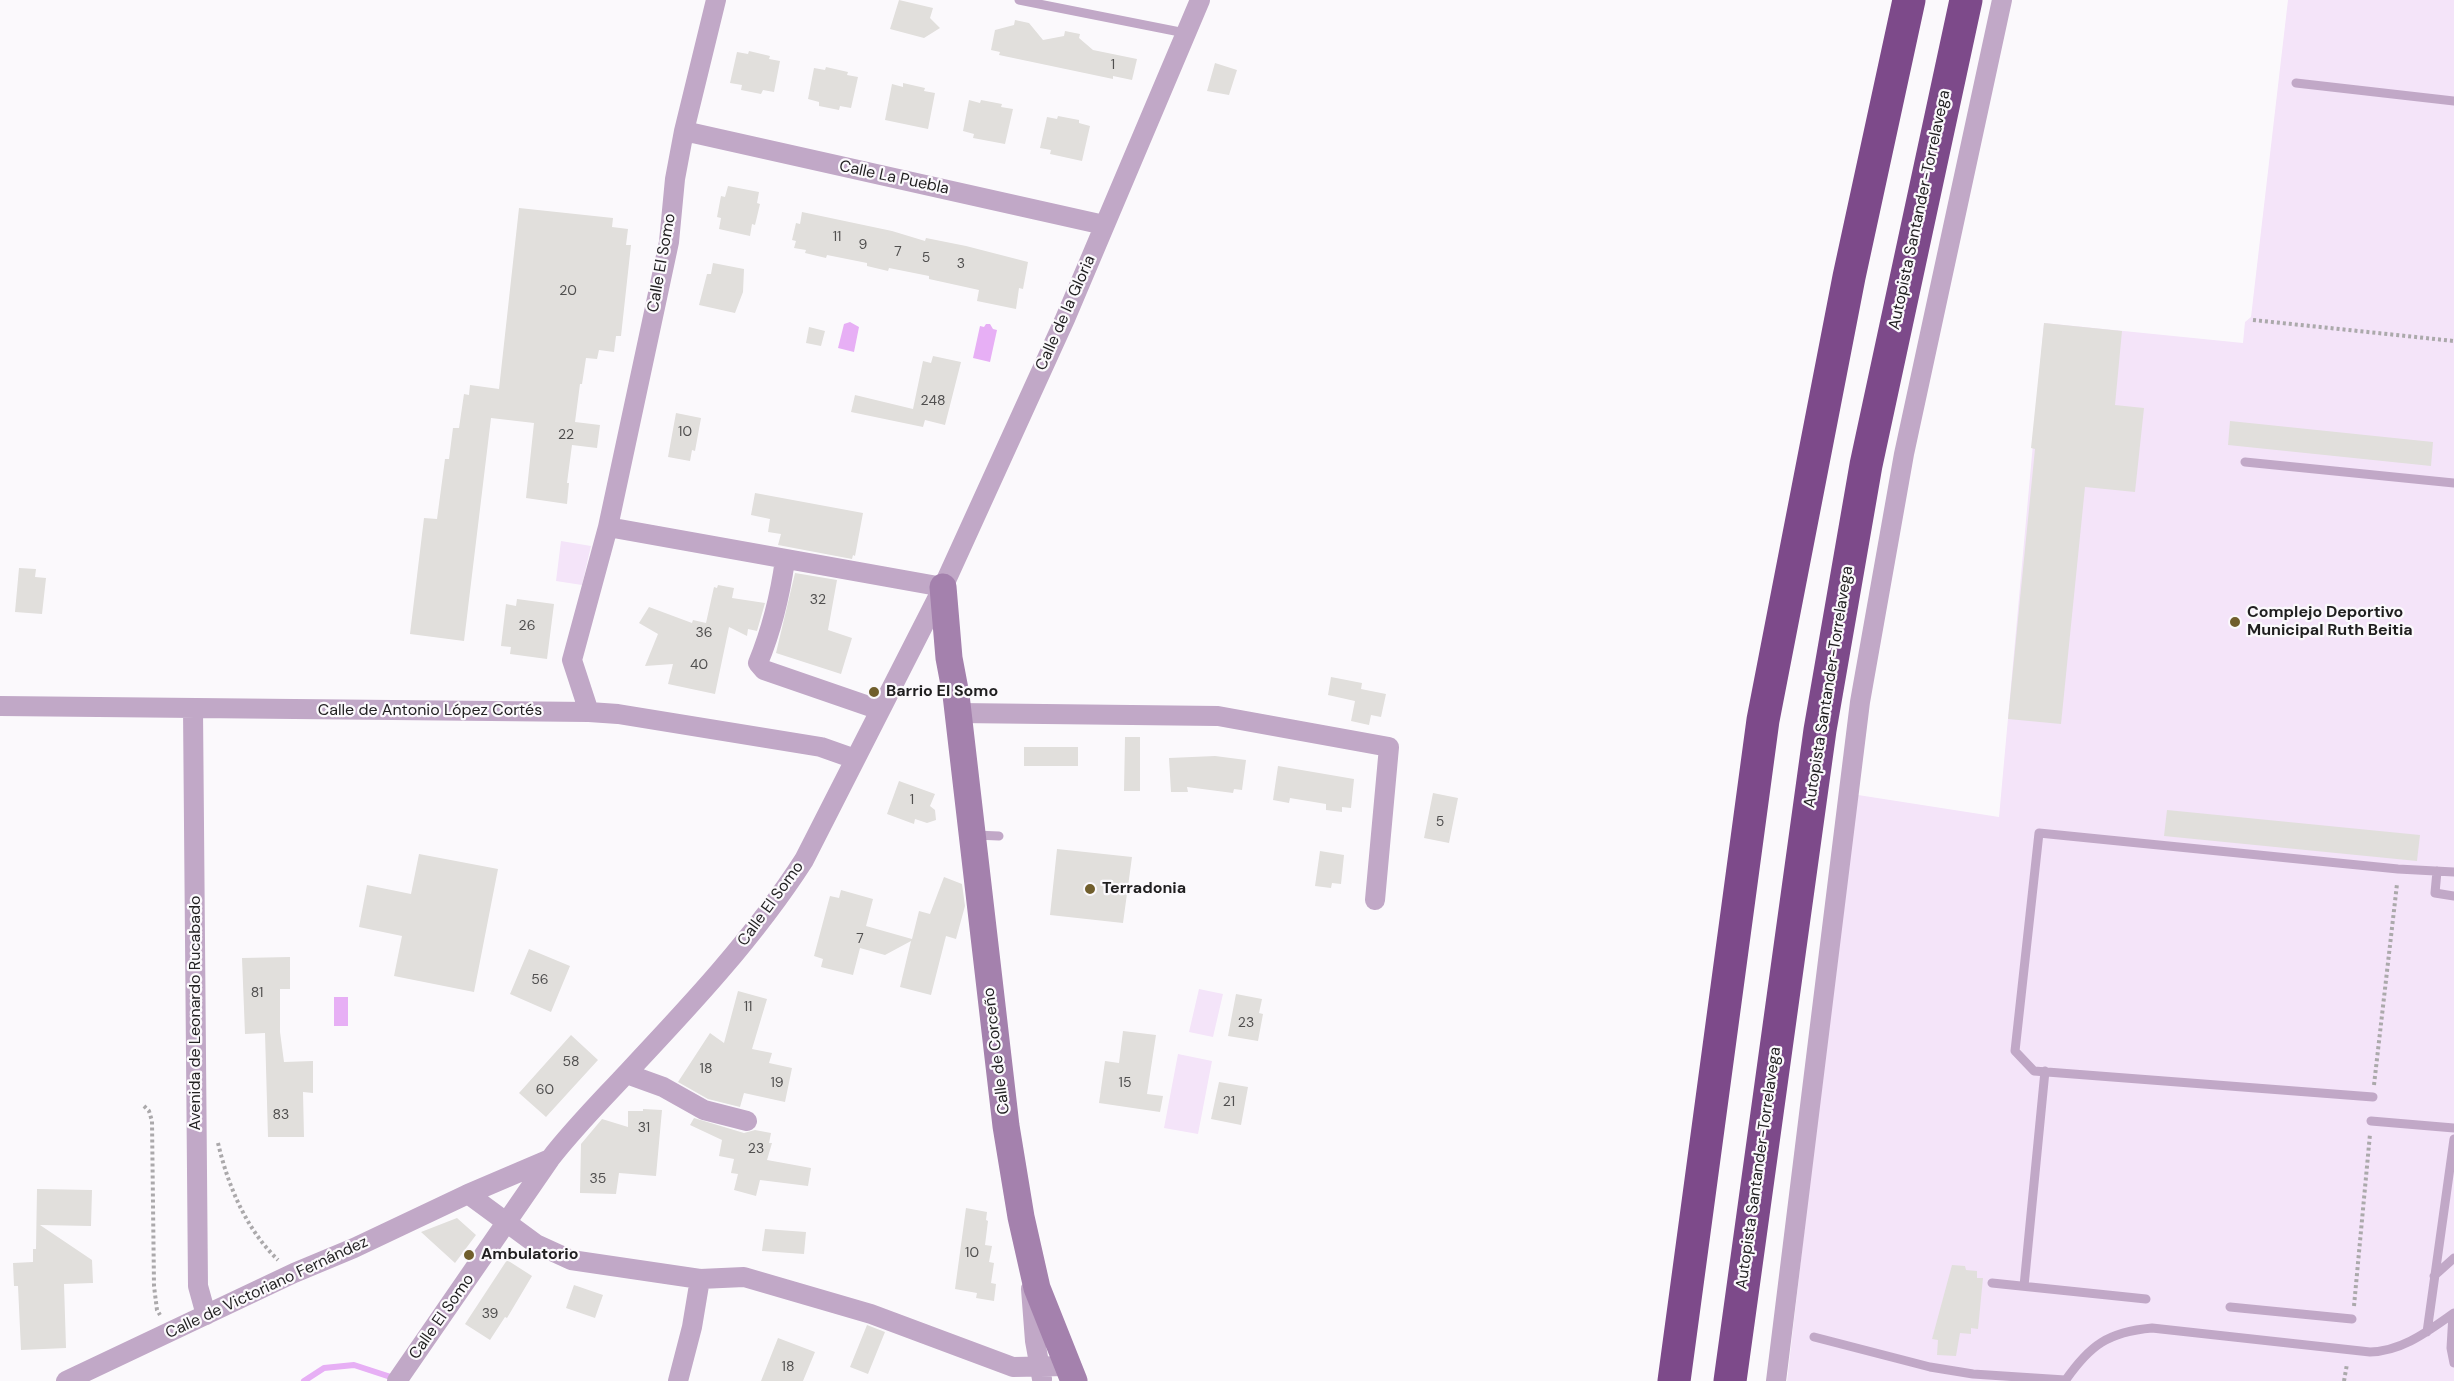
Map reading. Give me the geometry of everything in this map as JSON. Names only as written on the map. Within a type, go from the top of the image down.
[{"type":"highway","points":[[1674,1381],[1763,720],[1849,277],[1909,0]]},
{"type":"highway","name":"Autopista Santander-Torrelavega","points":[[1730,1381],[1820,730],[1866,465],[1966,0]]},
{"type":"main road","name":"Calle de Corceño","points":[[944,587],[949,658],[958,712],[1005,1126],[1030,1262],[1037,1288],[1071,1374]]},
{"type":"main road","name":"Calle de Corceño","points":[[925,622],[949,658]]},
{"type":"street","name":"Calle El Somo","points":[[589,712],[572,660],[608,527],[669,242],[675,179],[684,131],[716,0]]},
{"type":"street","name":"Calle de la Gloria","points":[[925,622],[944,587],[1065,319],[1200,0]]},
{"type":"street","points":[[1776,1381],[1860,702],[1904,454],[2002,0]]},
{"type":"street","name":"Calle La Puebla","points":[[684,131],[1104,225]]},
{"type":"street","points":[[608,527],[944,587]]},
{"type":"street","points":[[785,560],[780,598],[769,637],[758,663],[764,670],[880,710]]},
{"type":"street","name":"Calle El Somo","points":[[398,1381],[550,1158],[578,1124],[627,1074],[735,954],[782,894],[804,860],[925,622]]},
{"type":"street","name":"Calle de Antonio López Cortés","points":[[0,706],[589,712],[618,714],[821,747],[855,759]]},
{"type":"street","name":"Avenida de Leonardo Rucabado","points":[[193,709],[198,1286],[206,1315]]},
{"type":"street","points":[[958,712],[1218,716],[1389,747],[1375,900]]},
{"type":"street","points":[[627,1074],[663,1087],[704,1110],[747,1121]]},
{"type":"street","name":"Calle de Victoriano Fernández","points":[[66,1381],[294,1273],[550,1158]]},
{"type":"street","points":[[468,1194],[536,1244],[571,1260],[700,1279],[744,1277],[871,1314],[1013,1367],[1042,1375],[1071,1374]]},
{"type":"street","points":[[1030,1262],[1035,1341],[1042,1375]]},
{"type":"street","points":[[678,1381],[692,1327],[700,1279]]},
{"type":"lane","points":[[1018,0],[1185,33]]},
{"type":"lane","points":[[2296,83],[2454,101]]},
{"type":"lane","points":[[2245,462],[2454,483]]},
{"type":"lane","points":[[2373,1097],[2034,1071],[2014,1051],[2039,833],[2454,872]]},
{"type":"lane","points":[[972,835],[999,836]]},
{"type":"lane","points":[[2437,871],[2435,893],[2454,896]]},
{"type":"lane","points":[[2024,1286],[2044,1071]]},
{"type":"lane","points":[[2372,1121],[2454,1128]]},
{"type":"lane","points":[[2427,1332],[2434,1276],[2451,1186],[2454,1139]]},
{"type":"lane","points":[[2434,1276],[2454,1258]]},
{"type":"lane","points":[[1992,1283],[2146,1299]]},
{"type":"lane","points":[[2230,1307],[2352,1319]]},
{"type":"lane","points":[[1814,1336],[1930,1367],[1973,1374],[2065,1381],[2083,1356],[2107,1339],[2127,1330],[2152,1328],[2387,1352],[2427,1332],[2454,1314]]},
{"type":"lane","points":[[2454,1314],[2451,1348],[2454,1363]]},
{"type":"path","points":[[2253,320],[2454,341]]},
{"type":"path","points":[[144,1106],[153,1121],[154,1286],[158,1310],[170,1332]]},
{"type":"path","points":[[218,1140],[224,1168],[240,1206],[261,1244],[294,1273]]},
{"type":"shaded area","name":"Complejo Deportivo Municipal Ruth Beitia","points":[[2288,0],[2454,0],[2454,1381],[1787,1381],[1827,1032],[1858,795],[1999,817],[2044,323],[2243,343],[2245,322],[2251,317]]},
{"type":"shaded area","points":[[850,322],[859,327],[854,352],[838,348],[844,324]]},
{"type":"shaded area","points":[[990,324],[993,329],[997,330],[990,362],[973,358],[980,326],[984,327]]},
{"type":"shaded area","points":[[561,541],[591,546],[582,585],[556,581]]},
{"type":"shaded area","points":[[1199,989],[1223,994],[1213,1037],[1189,1032]]},
{"type":"shaded area","points":[[334,997],[348,997],[348,1026],[334,1026]]},
{"type":"shaded area","points":[[1178,1054],[1212,1061],[1198,1134],[1164,1128]]},
{"type":"building","points":[[899,0],[933,8],[930,18],[940,28],[924,38],[890,29]]},
{"type":"building","points":[[1015,20],[1029,23],[1043,40],[1064,36],[1065,31],[1080,34],[1079,38],[1093,50],[1137,59],[1132,80],[1113,76],[1113,79],[999,55],[1000,52],[991,50],[995,30],[1014,25]]},
{"type":"building","points":[[749,51],[780,61],[774,92],[763,90],[761,94],[741,90],[742,85],[730,83],[737,52],[748,54]]},
{"type":"building","points":[[1215,63],[1237,70],[1229,95],[1207,91]]},
{"type":"building","points":[[826,67],[858,77],[851,108],[840,106],[839,110],[819,106],[819,102],[808,99],[814,68],[825,70]]},
{"type":"building","points":[[903,83],[935,93],[928,129],[885,120],[892,84],[903,87]]},
{"type":"building","points":[[969,100],[1002,104],[1001,107],[1013,109],[1005,144],[973,138],[974,134],[963,131]]},
{"type":"building","points":[[1058,116],[1079,120],[1079,123],[1090,126],[1082,161],[1050,154],[1051,150],[1040,148],[1047,117],[1057,119]]},
{"type":"building","points":[[728,186],[759,192],[757,203],[760,204],[750,236],[719,229],[721,218],[717,217],[721,196],[725,197]]},
{"type":"building","points":[[519,208],[613,218],[612,227],[628,229],[626,245],[631,245],[621,336],[616,336],[614,352],[599,350],[597,359],[586,358],[582,384],[580,384],[575,422],[600,425],[597,448],[572,445],[567,504],[526,498],[534,423],[491,418],[464,641],[410,634],[424,518],[437,519],[445,459],[449,459],[453,428],[459,428],[464,394],[469,395],[470,385],[499,389]]},
{"type":"building","points":[[802,212],[892,231],[925,241],[926,238],[966,246],[1028,262],[1023,289],[1019,288],[1016,309],[977,301],[979,290],[929,279],[929,276],[889,268],[888,271],[867,266],[867,263],[805,253],[806,250],[794,248],[796,241],[792,240],[796,223],[800,224]]},
{"type":"building","points":[[713,263],[744,269],[743,292],[735,313],[699,305],[707,274],[711,274]]},
{"type":"building","points":[[2044,323],[2122,331],[2115,405],[2144,408],[2135,492],[2085,487],[2061,724],[2008,719],[2035,449],[2031,448]]},
{"type":"building","points":[[809,327],[825,331],[821,346],[806,343]]},
{"type":"building","points":[[933,356],[961,362],[945,425],[925,420],[923,427],[851,412],[855,395],[913,409],[923,361],[931,363]]},
{"type":"building","points":[[676,413],[701,418],[695,451],[692,450],[690,461],[668,457]]},
{"type":"building","points":[[2230,421],[2433,442],[2431,466],[2228,445]]},
{"type":"building","points":[[755,493],[863,513],[855,556],[853,555],[852,559],[778,545],[781,534],[768,532],[770,519],[751,515]]},
{"type":"building","points":[[19,568],[36,569],[35,577],[46,578],[42,614],[15,612]]},
{"type":"building","points":[[795,573],[837,580],[828,630],[852,638],[841,674],[776,653]]},
{"type":"building","points":[[718,585],[734,588],[732,598],[765,603],[757,631],[748,629],[747,636],[729,627],[715,694],[668,684],[673,664],[645,666],[658,634],[639,623],[649,607],[692,623],[693,620],[706,623],[714,587],[717,588]]},
{"type":"building","points":[[517,599],[554,604],[547,659],[510,654],[511,647],[501,646],[506,604],[516,606]]},
{"type":"building","points":[[1331,677],[1362,683],[1361,689],[1386,694],[1381,717],[1371,715],[1369,725],[1351,721],[1355,701],[1328,695]]},
{"type":"building","points":[[1125,737],[1140,737],[1140,791],[1124,791]]},
{"type":"building","points":[[1024,747],[1078,747],[1078,766],[1024,766]]},
{"type":"building","points":[[1215,756],[1246,760],[1242,790],[1234,789],[1233,793],[1187,787],[1188,792],[1171,792],[1169,758]]},
{"type":"building","points":[[1278,766],[1354,779],[1351,808],[1342,807],[1342,812],[1326,810],[1326,804],[1290,798],[1289,803],[1273,800]]},
{"type":"building","points":[[899,781],[935,794],[930,806],[935,810],[936,820],[927,823],[915,819],[914,824],[887,814]]},
{"type":"building","points":[[1433,793],[1458,798],[1449,843],[1424,838]]},
{"type":"building","points":[[2167,810],[2420,835],[2417,861],[2164,836]]},
{"type":"building","name":"Terradonia","points":[[1057,849],[1132,857],[1123,923],[1050,915]]},
{"type":"building","points":[[1320,851],[1344,855],[1341,884],[1332,883],[1331,888],[1315,886]]},
{"type":"building","points":[[419,854],[498,869],[474,992],[394,976],[402,936],[359,927],[367,885],[411,894]]},
{"type":"building","points":[[944,877],[962,884],[965,906],[956,939],[946,936],[931,995],[900,987],[911,941],[885,955],[860,948],[853,975],[821,967],[823,959],[814,956],[830,896],[839,898],[841,890],[873,899],[866,926],[912,939],[919,911],[930,914]]},
{"type":"building","points":[[529,949],[570,966],[551,1012],[510,994]]},
{"type":"building","points":[[290,957],[290,989],[280,989],[280,1032],[284,1062],[313,1061],[313,1093],[303,1092],[304,1137],[268,1137],[265,1033],[245,1034],[242,958]]},
{"type":"building","points":[[738,991],[767,999],[752,1049],[772,1053],[769,1063],[792,1068],[785,1102],[744,1093],[740,1107],[708,1099],[678,1082],[710,1033],[724,1043]]},
{"type":"building","points":[[1236,994],[1262,999],[1259,1013],[1263,1014],[1258,1041],[1228,1036]]},
{"type":"building","points":[[1123,1031],[1156,1035],[1147,1094],[1163,1096],[1160,1112],[1099,1103],[1105,1061],[1119,1063]]},
{"type":"building","points":[[571,1035],[598,1060],[546,1117],[519,1093]]},
{"type":"building","points":[[1219,1082],[1248,1087],[1241,1125],[1211,1119]]},
{"type":"building","points":[[643,1109],[662,1110],[656,1176],[619,1173],[616,1194],[580,1193],[581,1144],[602,1119],[628,1127],[628,1111],[643,1111]]},
{"type":"building","points":[[694,1118],[744,1133],[755,1130],[771,1133],[769,1143],[772,1143],[767,1160],[811,1168],[808,1186],[760,1180],[756,1196],[734,1190],[738,1174],[731,1173],[734,1159],[719,1156],[722,1140],[690,1125]]},
{"type":"building","points":[[37,1189],[92,1190],[91,1226],[40,1225],[92,1260],[93,1283],[64,1284],[66,1348],[21,1350],[18,1286],[14,1286],[13,1263],[33,1262],[33,1249],[36,1249]]},
{"type":"building","points":[[966,1208],[987,1212],[985,1245],[992,1246],[989,1262],[994,1263],[991,1283],[996,1284],[994,1301],[976,1298],[977,1293],[955,1289]]},
{"type":"building","points":[[457,1218],[476,1235],[455,1263],[421,1232]]},
{"type":"building","points":[[765,1229],[806,1232],[804,1254],[762,1251]]},
{"type":"building","points":[[507,1260],[532,1276],[507,1318],[505,1317],[490,1340],[465,1324]]},
{"type":"building","points":[[1952,1265],[1965,1266],[1966,1270],[1977,1271],[1977,1278],[1983,1278],[1978,1329],[1971,1328],[1971,1334],[1960,1333],[1956,1356],[1937,1355],[1938,1340],[1932,1339]]},
{"type":"building","points":[[574,1285],[603,1295],[595,1318],[566,1308]]},
{"type":"building","points":[[867,1325],[885,1332],[868,1374],[850,1367]]},
{"type":"building","points":[[778,1338],[815,1352],[803,1381],[761,1381]]},
{"type":"waterway","points":[[304,1381],[324,1368],[354,1365],[397,1379]]},
{"type":"place","name":"Complejo Deportivo Municipal Ruth Beitia","points":[[2235,622]]},
{"type":"place","name":"Barrio El Somo","points":[[874,692]]},
{"type":"place","name":"Terradonia","points":[[1090,889]]},
{"type":"place","name":"Ambulatorio","points":[[469,1255]]}]
